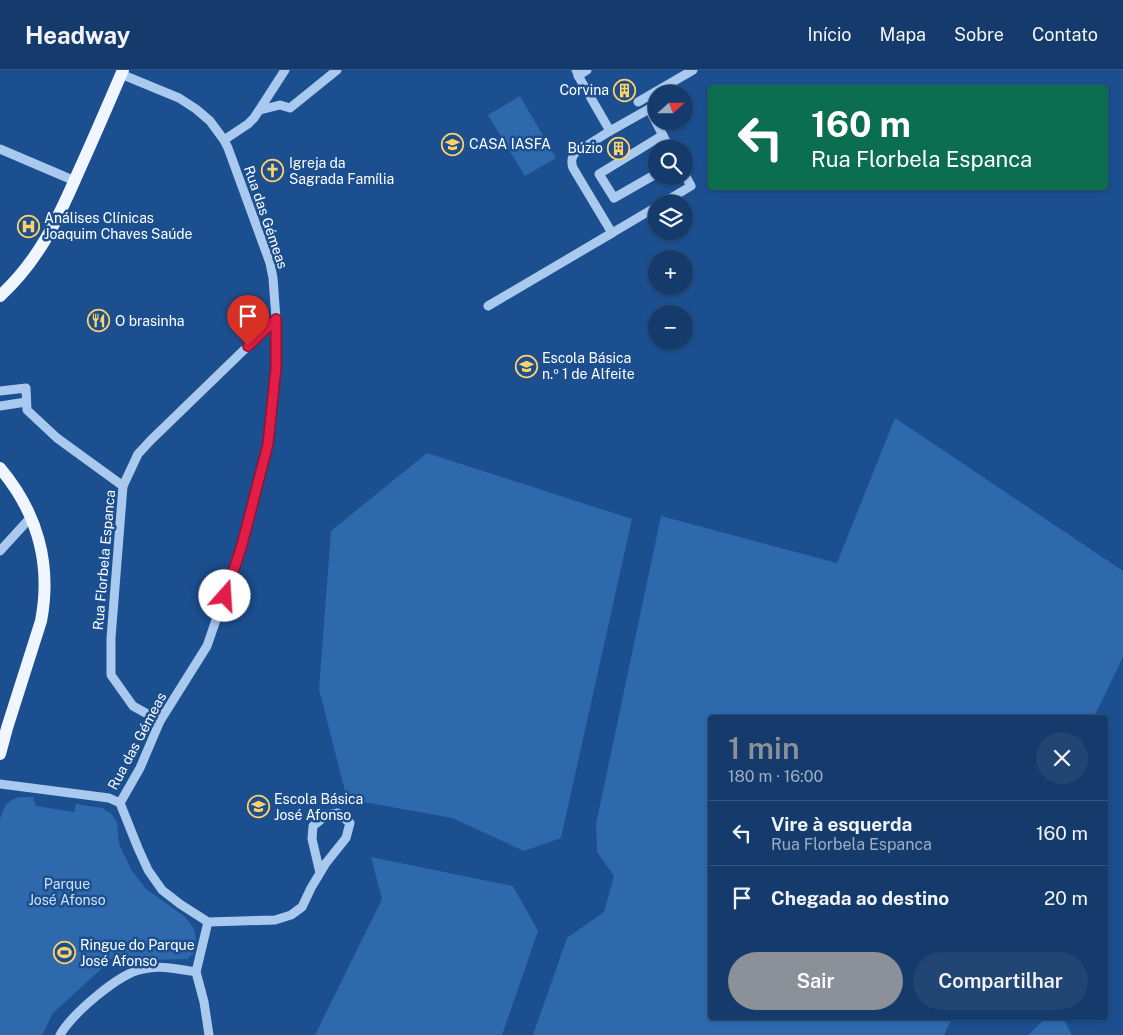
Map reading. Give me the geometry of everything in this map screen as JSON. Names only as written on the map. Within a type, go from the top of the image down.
[{"type":"main road","points":[[0,296],[28,267],[51,231],[75,181],[122,72]]},
{"type":"main road","points":[[0,468],[20,494],[38,537],[43,563],[44,606],[35,642],[0,754]]},
{"type":"street","points":[[226,144],[254,118],[285,70]]},
{"type":"street","points":[[260,110],[280,105],[290,108],[337,70]]},
{"type":"street","points":[[587,70],[577,73],[610,132]]},
{"type":"street","points":[[638,102],[694,70]]},
{"type":"street","name":"Rua das Gémeas","points":[[120,803],[140,768],[160,721],[207,646],[242,545],[268,444],[276,368],[276,319],[270,263],[226,144],[210,121],[196,109],[179,98],[122,72]]},
{"type":"street","points":[[612,233],[571,163],[572,157],[575,153],[649,109],[665,140]]},
{"type":"street","points":[[656,140],[663,136]]},
{"type":"street","points":[[648,145],[599,174],[614,198],[648,179]]},
{"type":"street","points":[[0,150],[75,181]]},
{"type":"street","points":[[676,195],[690,185]]},
{"type":"street","points":[[488,306],[648,212]]},
{"type":"street","name":"Rua Florbela Espanca","points":[[160,721],[133,706],[112,675],[111,638],[123,486],[138,454],[276,319]]},
{"type":"street","points":[[0,391],[26,388],[27,410],[56,438],[123,486]]},
{"type":"street","points":[[0,406],[26,402]]},
{"type":"street","points":[[0,551],[31,517]]},
{"type":"street","points":[[0,784],[109,798],[120,803],[141,856],[162,890],[208,922],[275,920],[291,915],[302,907],[320,872],[346,838],[350,823],[338,813],[327,815],[313,826],[312,839],[320,872]]},
{"type":"street","points":[[208,922],[196,972],[204,1002],[209,1035]]},
{"type":"street","points":[[60,1035],[65,1026],[116,980],[142,969],[171,967],[196,972]]},
{"type":"green space","points":[[520,96],[556,158],[525,176],[488,115]]},
{"type":"green space","points":[[895,418],[1123,571],[1123,657],[1095,715],[708,715],[708,1020],[951,1020],[944,1035],[533,1035],[567,938],[604,912],[614,876],[597,852],[596,824],[661,516],[837,563]]},
{"type":"green space","points":[[427,453],[632,519],[561,838],[524,851],[452,818],[347,799],[319,689],[331,531]]},
{"type":"green space","name":"Parque José Afonso","points":[[19,797],[33,797],[36,806],[74,812],[76,804],[102,808],[112,814],[117,823],[119,844],[132,871],[146,889],[184,916],[195,931],[196,947],[193,954],[187,959],[137,961],[126,958],[109,959],[100,970],[53,1013],[42,1035],[0,1035],[0,819],[6,805]]},
{"type":"green space","points":[[371,857],[513,886],[538,931],[502,1035],[315,1035],[382,899]]},
{"type":"green space","points":[[1044,1020],[1064,1020],[1072,1035],[1028,1035]]},
{"type":"place","name":"Corvina","points":[[625,90]]},
{"type":"place","name":"CASA IASFA","points":[[453,144]]},
{"type":"place","name":"Búzio","points":[[619,148]]},
{"type":"place","name":"Igreja da Sagrada Família","points":[[273,171]]},
{"type":"place","name":"Análises Clínicas Joaquim Chaves Saúde","points":[[28,226]]},
{"type":"place","name":"O brasinha","points":[[99,321]]},
{"type":"place","name":"Escola Básica n.º 1 de Alfeite","points":[[526,366]]},
{"type":"place","name":"Escola Básica José Afonso","points":[[258,807]]},
{"type":"place","name":"Ringue do Parque José Afonso","points":[[64,953]]},
{"type":"route","points":[[225,596],[242,545],[268,444],[276,368],[276,319],[248,346]]}]
